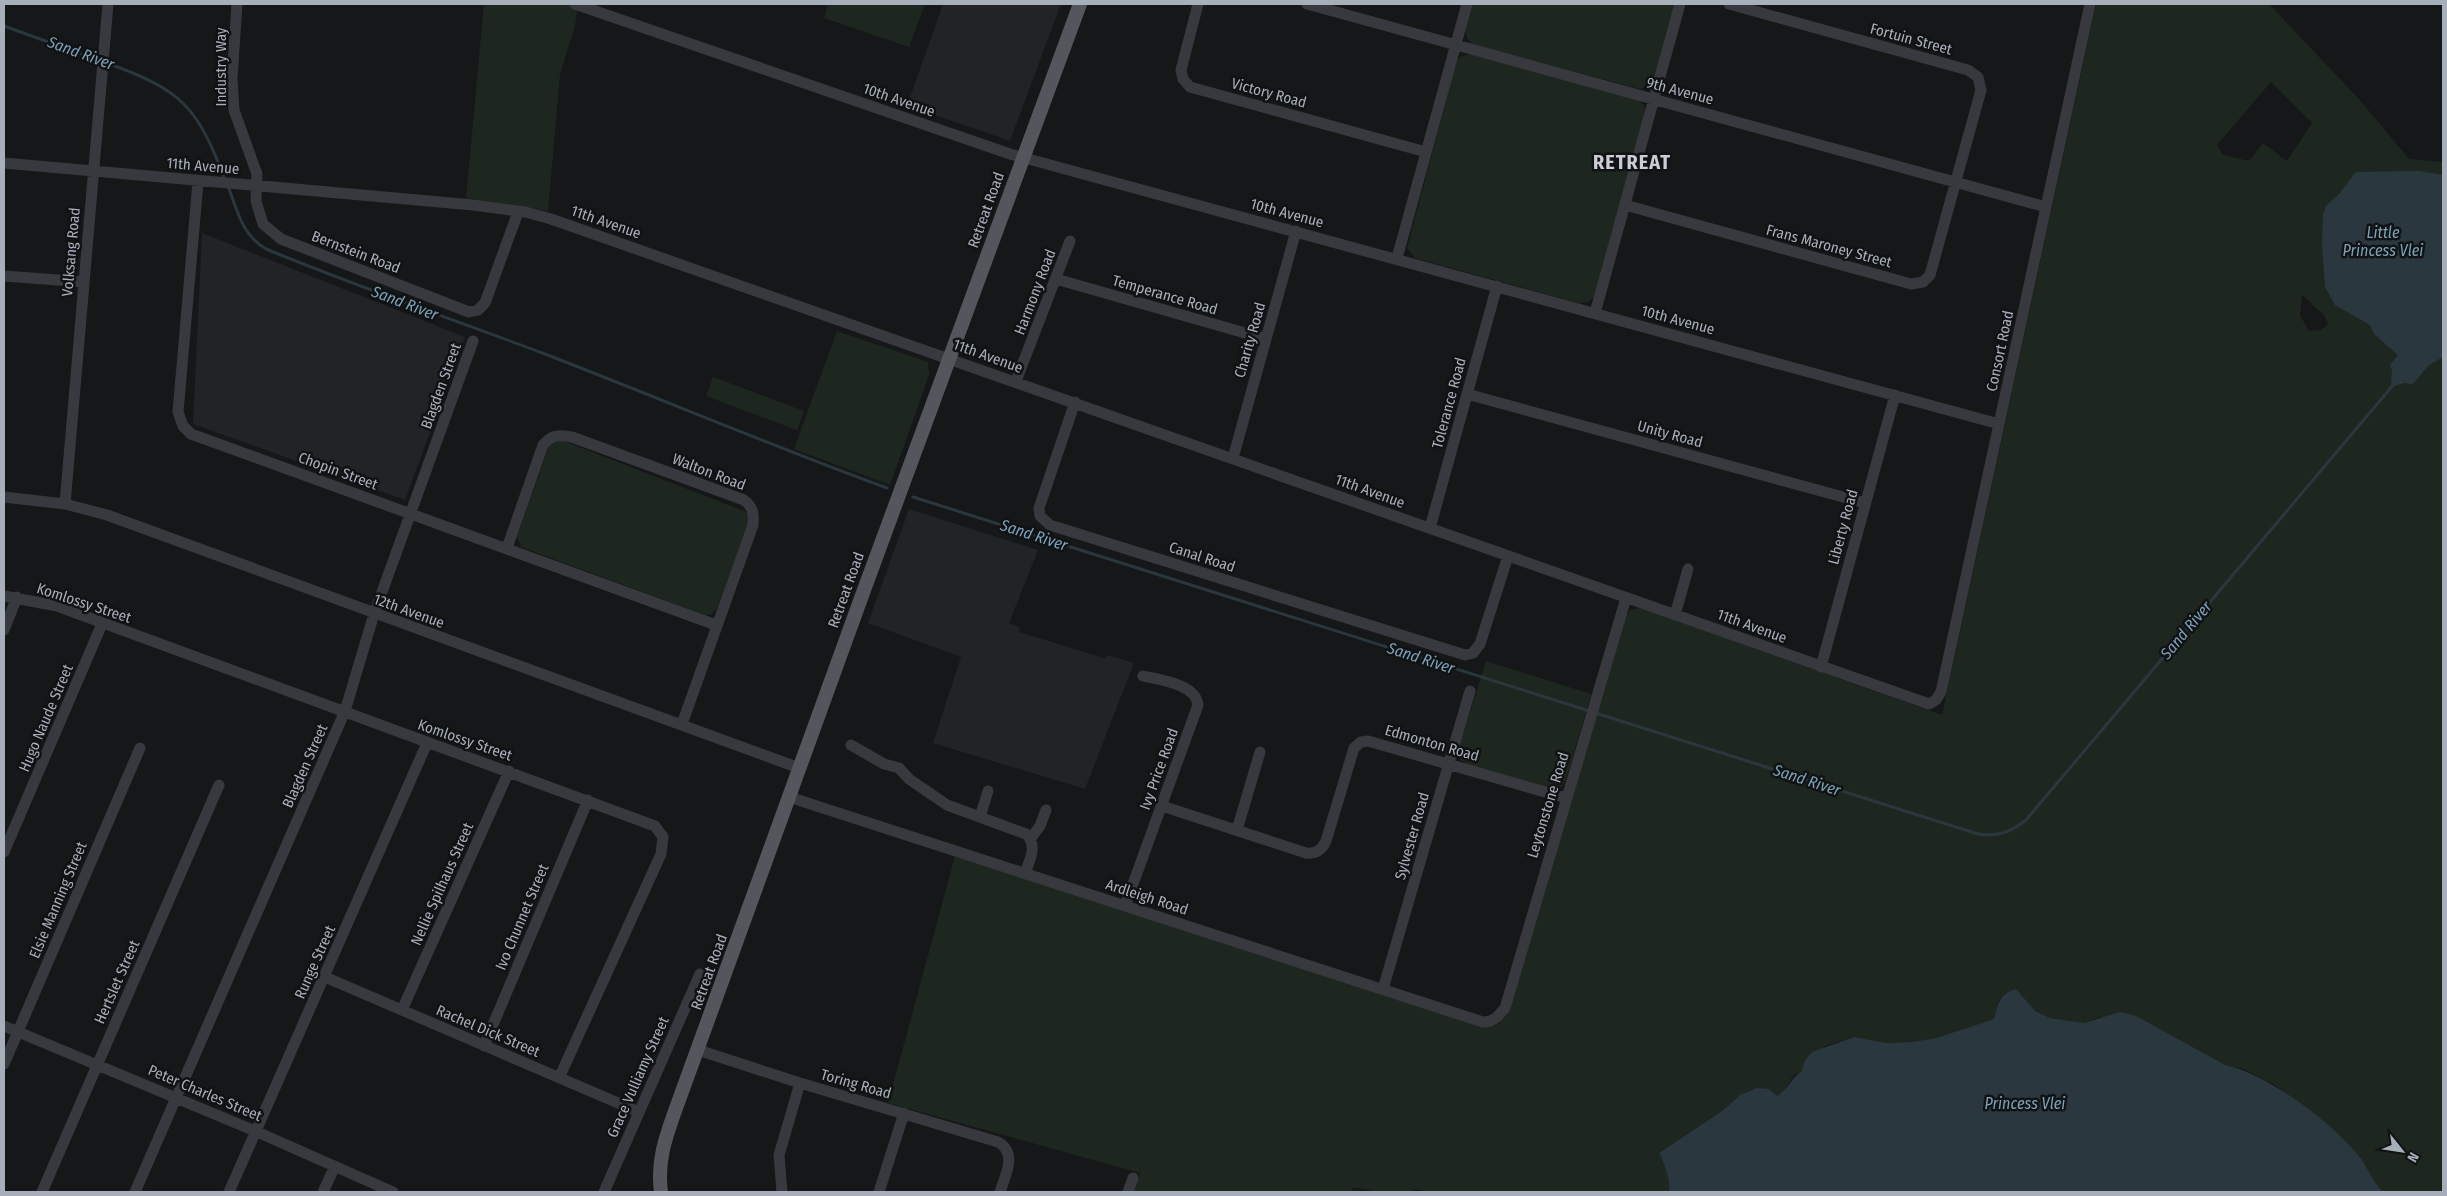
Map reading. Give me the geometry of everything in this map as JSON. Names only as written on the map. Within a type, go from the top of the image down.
[{"type":"main road","name":"Retreat Road","points":[[661,1192],[659,1169],[663,1145],[897,499],[951,358],[1080,4]]},
{"type":"street","name":"Volksang Road","points":[[65,504],[108,4]]},
{"type":"street","name":"Industry Way","points":[[237,4],[233,101],[258,174],[252,185]]},
{"type":"street","name":"10th Avenue","points":[[576,4],[1010,154],[1397,258],[1999,424]]},
{"type":"street","name":"Victory Road","points":[[1198,4],[1180,70],[1183,79],[1190,87],[1426,152]]},
{"type":"street","name":"9th Avenue","points":[[1307,4],[2046,207]]},
{"type":"street","points":[[1397,258],[1467,4]]},
{"type":"street","points":[[1595,313],[1680,4]]},
{"type":"street","name":"Fortuin Street","points":[[1729,4],[1974,72],[1980,80],[1981,90],[1954,182]]},
{"type":"street","name":"Consort Road","points":[[1934,702],[1941,692],[2090,4]]},
{"type":"street","name":"11th Avenue","points":[[4,163],[198,182],[252,185],[473,205],[551,219],[951,358],[1925,704],[1934,702]]},
{"type":"street","name":"Chopin Street","points":[[198,182],[178,399],[178,412],[183,426],[196,436],[411,512],[716,625]]},
{"type":"street","name":"Frans Maroney Street","points":[[1625,205],[1915,284],[1923,282],[1930,275],[1954,182]]},
{"type":"street","name":"Bernstein Road","points":[[252,185],[263,224],[281,239],[469,312],[478,310],[485,304],[518,212]]},
{"type":"street","name":"Charity Road","points":[[1233,458],[1296,231]]},
{"type":"street","name":"Harmony Road","points":[[1016,381],[1070,241]]},
{"type":"street","points":[[4,276],[84,282]]},
{"type":"street","name":"Temperance Road","points":[[1056,279],[1266,339]]},
{"type":"street","name":"Tolerance Road","points":[[1430,528],[1497,286]]},
{"type":"street","name":"Blagden Street","points":[[136,1192],[345,711],[374,614],[473,341]]},
{"type":"street","name":"Unity Road","points":[[1467,394],[1865,503]]},
{"type":"street","name":"Liberty Road","points":[[1820,666],[1895,395]]},
{"type":"street","name":"Canal Road","points":[[1075,402],[1039,508],[1040,516],[1046,523],[1461,655],[1473,653],[1480,644],[1508,556]]},
{"type":"street","name":"Walton Road","points":[[507,548],[543,444],[549,438],[557,435],[572,437],[744,500],[750,505],[754,514],[753,525],[682,724]]},
{"type":"street","name":"12th Avenue","points":[[4,497],[65,504],[107,515],[800,768]]},
{"type":"street","points":[[1675,615],[1688,569]]},
{"type":"street","name":"Komlossy Street","points":[[4,596],[57,606],[655,826],[661,833],[664,842],[661,854],[559,1078]]},
{"type":"street","points":[[4,630],[17,597]]},
{"type":"street","name":"Leytonstone Road","points":[[1496,1019],[1505,1008],[1626,598]]},
{"type":"street","name":"Hugo Naude Street","points":[[4,852],[102,624]]},
{"type":"street","name":"Ivy Price Road","points":[[1125,906],[1197,709],[1197,700],[1190,690],[1143,676]]},
{"type":"street","name":"Sylvester Road","points":[[1383,989],[1470,691]]},
{"type":"street","name":"Edmonton Road","points":[[1162,806],[1306,853],[1318,851],[1326,841],[1352,752],[1361,742],[1372,742],[1566,798]]},
{"type":"street","name":"Runge Street","points":[[229,1192],[427,743]]},
{"type":"street","points":[[851,745],[884,764],[899,768],[905,776],[947,806],[980,816],[1026,834],[1031,838],[1033,850],[1026,873]]},
{"type":"street","name":"Elsie Manning Street","points":[[4,1064],[140,748]]},
{"type":"street","points":[[1236,830],[1260,752]]},
{"type":"street","name":"Nellie Spilhaus Street","points":[[402,1010],[509,771]]},
{"type":"street","name":"Hertslet Street","points":[[42,1192],[219,785]]},
{"type":"street","points":[[980,816],[988,791]]},
{"type":"street","name":"Ardleigh Road","points":[[789,797],[1483,1022],[1496,1019]]},
{"type":"street","name":"Ivo Chunnet Street","points":[[484,1046],[588,800]]},
{"type":"street","points":[[1031,838],[1042,822],[1046,810]]},
{"type":"street","name":"Grace Vulliamy Street","points":[[604,1192],[700,974]]},
{"type":"street","name":"Rachel Dick Street","points":[[325,977],[639,1112]]},
{"type":"street","name":"Peter Charles Street","points":[[4,1026],[98,1063],[392,1192]]},
{"type":"street","name":"Toring Road","points":[[698,1050],[800,1083],[998,1142],[1006,1147],[1009,1155],[1009,1164],[1000,1192]]},
{"type":"street","points":[[782,1192],[779,1163],[780,1147],[800,1083]]},
{"type":"street","points":[[879,1192],[904,1113]]},
{"type":"street","points":[[323,1192],[335,1166]]},
{"type":"street","points":[[1128,1192],[1133,1178]]},
{"type":"shaded area","points":[[484,4],[578,4],[575,26],[560,74],[548,211],[466,198]]},
{"type":"shaded area","points":[[828,4],[925,4],[909,47],[824,18]]},
{"type":"shaded area","points":[[943,4],[1061,4],[1010,141],[915,108],[909,100]]},
{"type":"shaded area","points":[[1472,4],[1676,4],[1653,84],[1640,89],[1474,45],[1469,41],[1466,31]]},
{"type":"shaded area","points":[[2096,4],[2269,4],[2358,98],[2409,159],[2443,162],[2443,1192],[2383,1192],[2303,1106],[2272,1083],[2241,1068],[2225,1066],[2172,1037],[2100,1017],[2084,1023],[2050,1018],[2035,1011],[2015,989],[1999,1000],[1994,1019],[1936,1038],[1912,1042],[1886,1043],[1854,1037],[1825,1046],[1802,1071],[1793,1076],[1784,1092],[1777,1096],[1740,1095],[1722,1111],[1659,1153],[1667,1172],[1669,1192],[1428,1192],[1416,1189],[1393,1192],[1353,1187],[1351,1192],[1134,1192],[1140,1173],[888,1103],[955,856],[1491,1026],[1498,1024],[1507,1014],[1626,616],[1630,610],[1641,608],[1942,715]],"holes":[[[2271,82],[2312,123],[2287,161],[2263,143],[2249,161],[2223,155],[2217,145]],[[2302,295],[2325,316],[2328,324],[2321,330],[2309,331],[2300,315]]]},
{"type":"shaded area","points":[[1471,54],[1639,100],[1644,106],[1645,113],[1594,297],[1588,302],[1579,303],[1415,258],[1407,248],[1457,60],[1462,56]]},
{"type":"shaded area","points":[[202,233],[465,337],[405,500],[193,424]]},
{"type":"shaded area","points":[[837,331],[928,362],[929,375],[890,485],[794,449]]},
{"type":"shaded area","points":[[713,377],[804,411],[797,430],[706,396]]},
{"type":"shaded area","points":[[561,440],[749,513],[750,519],[717,608],[711,615],[705,615],[521,547],[517,537],[550,444]]},
{"type":"shaded area","points":[[909,509],[1038,550],[1009,623],[1020,627],[1019,632],[1104,658],[1108,655],[1134,663],[1085,789],[933,743],[961,657],[868,623]]},
{"type":"shaded area","points":[[1486,661],[1591,694],[1566,780],[1561,787],[1553,789],[1467,764],[1460,760],[1458,751]]},
{"type":"water","name":"Little Princess Vlei","points":[[2419,171],[2443,175],[2443,357],[2429,365],[2413,384],[2404,383],[2391,387],[2392,371],[2390,365],[2398,355],[2374,334],[2370,325],[2335,305],[2325,287],[2322,245],[2323,214],[2326,206],[2339,194],[2356,172]]},
{"type":"water","name":"Princess Vlei","points":[[2016,989],[2035,1011],[2050,1018],[2084,1023],[2120,1012],[2136,1016],[2225,1065],[2242,1070],[2280,1089],[2300,1102],[2350,1146],[2362,1160],[2383,1192],[1669,1192],[1667,1172],[1659,1153],[1722,1111],[1740,1095],[1757,1088],[1769,1089],[1777,1096],[1802,1071],[1804,1062],[1812,1052],[1854,1037],[1886,1043],[1912,1042],[1936,1038],[1994,1019],[2000,1000],[2010,991]]},
{"type":"waterway","name":"Sand River","points":[[4,26],[101,61]]},
{"type":"waterway","name":"Sand River","points":[[107,63],[153,82],[183,104],[195,117],[205,134],[225,180]]},
{"type":"waterway","name":"Sand River","points":[[228,186],[241,221],[251,237],[266,249],[370,290],[545,354],[801,456],[887,488]]},
{"type":"waterway","name":"Sand River","points":[[913,497],[1978,834],[1992,835],[2015,828],[2026,820],[2394,384]]},
{"type":"district","name":"RETREAT","points":[[1632,162]]}]
